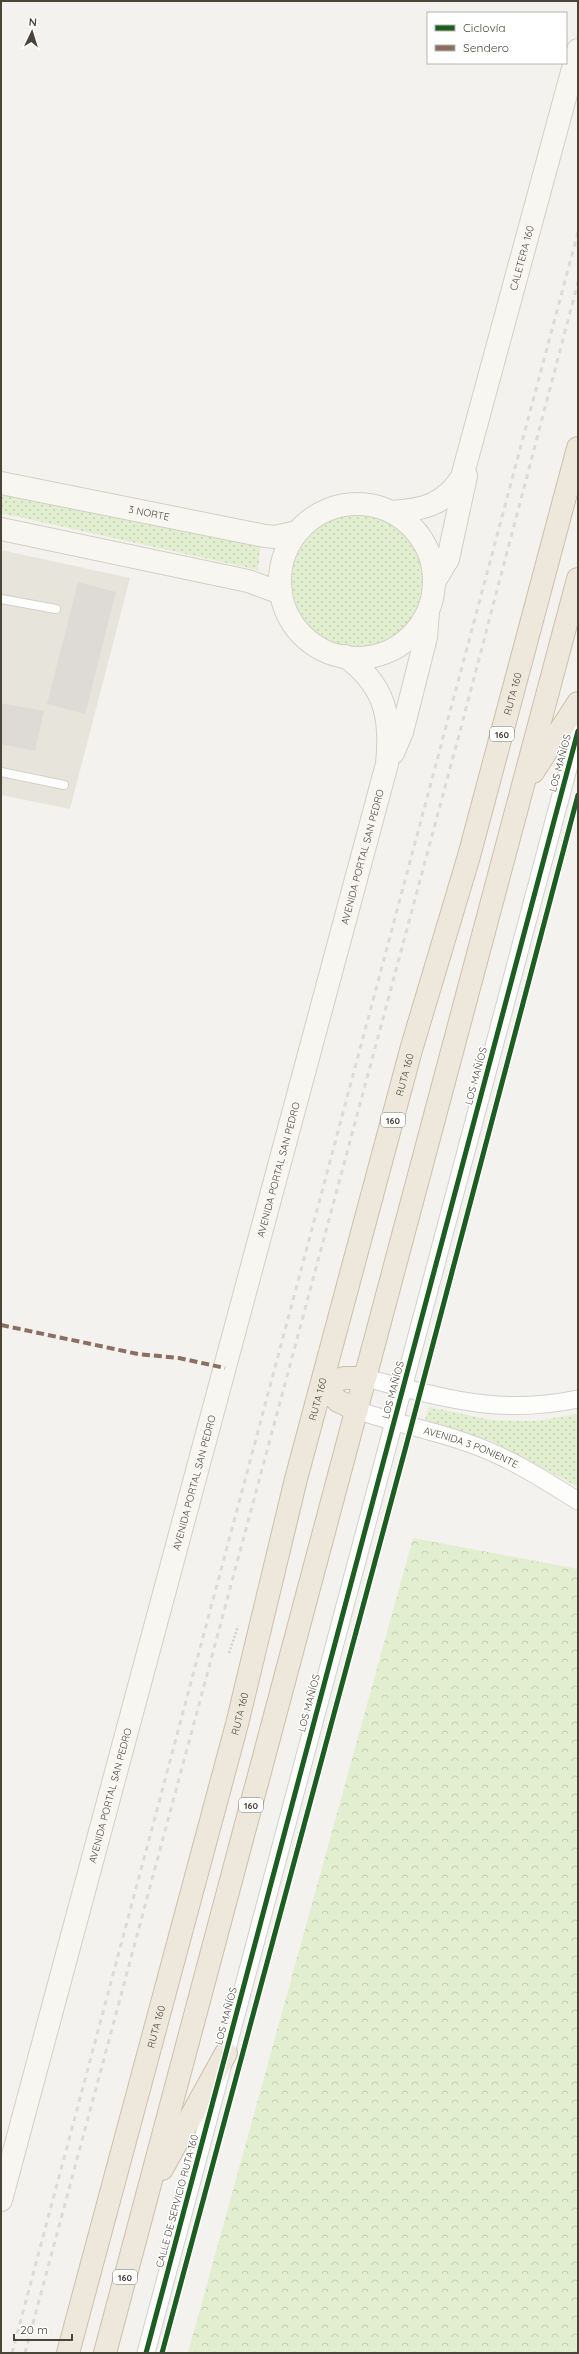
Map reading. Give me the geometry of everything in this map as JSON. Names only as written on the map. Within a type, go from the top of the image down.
[{"type":"highway","name":"RUTA 160","points":[[68,2353],[237,1724],[296,1479],[411,1050],[471,849],[578,448]]},
{"type":"highway","name":"160","points":[[105,2353],[578,579]]},
{"type":"highway","points":[[522,788],[578,703]]},
{"type":"highway","points":[[357,1410],[338,1401],[322,1385],[344,1378],[365,1378]]},
{"type":"highway","points":[[145,2200],[226,2053]]},
{"type":"street","name":"CALETERA 160","points":[[391,512],[417,511],[439,502],[456,487],[466,466],[578,50]]},
{"type":"street","name":"CALETERA 160","points":[[434,582],[448,559],[466,486],[466,466]]},
{"type":"street","name":"3 NORTE","points":[[1,483],[265,536],[275,537],[297,532]]},
{"type":"street","name":"3 NORTE","points":[[358,504],[375,506],[391,512],[409,524],[422,541],[431,561],[434,582],[428,610],[416,629],[395,648],[379,654],[362,657],[344,656],[329,652],[303,635],[289,616],[281,593],[282,561],[297,532],[310,520],[324,511],[341,506],[358,504]]},
{"type":"street","points":[[1,529],[248,581],[281,593]]},
{"type":"street","name":"AVENIDA PORTAL SAN PEDRO","points":[[1,2200],[387,764],[402,732],[426,637],[428,610]]},
{"type":"street","name":"AVENIDA PORTAL SAN PEDRO","points":[[344,656],[368,676],[382,699],[388,728],[387,764]]},
{"type":"street","name":"LOS MAÑÍOS","points":[[226,2053],[578,731]]},
{"type":"street","points":[[365,1378],[461,1402],[485,1406],[530,1406],[578,1399]]},
{"type":"street","name":"AVENIDA 3 PONIENTE","points":[[357,1410],[394,1423],[450,1437],[487,1450],[536,1475],[578,1501]]},
{"type":"street","name":"CALLE DE SERVICIO RUTA 160","points":[[146,2353],[226,2053]]},
{"type":"lane","points":[[1,599],[56,609]]},
{"type":"lane","points":[[1,772],[64,785]]},
{"type":"shaded area","points":[[1,550],[130,578],[70,809],[1,795]]},
{"type":"green space","points":[[1,490],[261,542],[258,570],[1,513]]},
{"type":"green space","points":[[364,515],[383,520],[395,526],[405,534],[413,544],[419,556],[423,568],[423,594],[419,606],[413,618],[405,628],[395,636],[383,642],[371,646],[352,647],[333,642],[321,636],[311,628],[303,618],[297,606],[293,594],[292,575],[297,556],[303,544],[311,534],[321,526],[333,520],[345,516]]},
{"type":"green space","points":[[429,1407],[491,1420],[535,1421],[578,1414],[578,1487],[492,1441],[425,1420]]},
{"type":"green space","points":[[413,1538],[578,1569],[578,2353],[188,2353]]},
{"type":"building","points":[[78,582],[116,592],[85,714],[47,704]]},
{"type":"building","points":[[1,703],[44,711],[35,751],[1,744]]},
{"type":"railway","points":[[12,2353],[578,232]]},
{"type":"railway","points":[[25,2353],[459,735],[578,282]]},
{"type":"marked path","points":[[1,1325],[138,1354],[179,1358],[225,1368]]},
{"type":"cycle path","points":[[146,2353],[578,731]]},
{"type":"cycle path","points":[[162,2353],[405,1450],[578,795]]}]
